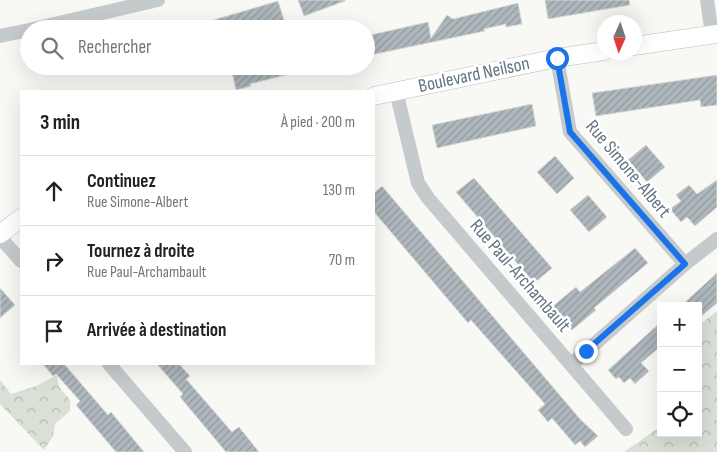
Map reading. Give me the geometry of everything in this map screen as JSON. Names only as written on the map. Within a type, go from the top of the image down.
[{"type":"main road","points":[[642,45],[714,34]]},
{"type":"main road","name":"Boulevard Neilson","points":[[375,96],[557,58],[597,52]]},
{"type":"main road","points":[[0,235],[20,219]]},
{"type":"street","points":[[72,20],[158,0]]},
{"type":"street","points":[[707,0],[714,34]]},
{"type":"street","points":[[0,36],[20,32]]},
{"type":"street","name":"Rue Simone-Albert","points":[[557,58],[570,132],[685,264]]},
{"type":"street","name":"Rue Paul-Archambault","points":[[396,91],[418,183],[428,198],[626,429]]},
{"type":"street","points":[[0,235],[20,261]]},
{"type":"street","points":[[572,364],[685,264],[717,239]]},
{"type":"street","points":[[110,365],[185,452]]},
{"type":"green space","points":[[717,311],[717,452],[624,452],[657,429],[657,437],[702,437],[702,323]]},
{"type":"green space","points":[[57,375],[59,387],[70,400],[70,411],[55,424],[53,436],[44,450],[0,404],[0,380],[11,394],[36,386]]},
{"type":"building","points":[[298,0],[345,0],[345,1],[304,16]]},
{"type":"building","points":[[545,0],[629,0],[630,5],[548,19]]},
{"type":"building","points":[[278,1],[284,20],[213,20]]},
{"type":"building","points":[[518,3],[522,24],[506,27],[506,24],[484,29],[485,31],[375,54],[375,34],[428,22],[431,38],[447,15],[453,19]]},
{"type":"building","points":[[233,75],[285,75],[250,84],[251,86],[236,90]]},
{"type":"building","points":[[717,75],[717,105],[701,107],[700,100],[596,116],[592,93]]},
{"type":"building","points":[[532,104],[536,126],[437,148],[432,125]]},
{"type":"building","points":[[646,145],[665,167],[647,182],[628,160]]},
{"type":"building","points":[[555,156],[574,178],[557,194],[537,172]]},
{"type":"building","points":[[474,178],[552,268],[534,283],[456,192]]},
{"type":"building","points":[[717,180],[717,207],[695,226],[687,217],[681,222],[670,209],[681,201],[676,195],[689,185],[697,194]]},
{"type":"building","points":[[382,186],[580,419],[598,436],[585,447],[580,441],[575,445],[552,418],[548,422],[538,410],[545,404],[471,320],[468,323],[375,213],[375,192]]},
{"type":"building","points":[[588,195],[607,217],[589,232],[570,210]]},
{"type":"building","points":[[635,248],[648,263],[594,308],[596,310],[572,330],[552,307],[576,287],[580,292]]},
{"type":"building","points":[[717,273],[717,303],[702,316],[702,302],[685,302]]},
{"type":"building","points":[[0,288],[15,305],[0,318]]},
{"type":"building","points":[[657,326],[657,349],[641,363],[649,371],[635,384],[630,378],[624,383],[619,377],[616,379],[608,370]]},
{"type":"building","points":[[44,365],[65,365],[108,415],[111,412],[144,452],[116,452],[76,405],[80,401],[56,374],[53,376]]},
{"type":"building","points":[[158,365],[180,365],[190,376],[186,379],[232,432],[239,427],[259,452],[226,452],[180,397],[183,394]]},
{"type":"route","points":[[557,58],[570,132],[685,264],[586,351]]}]
